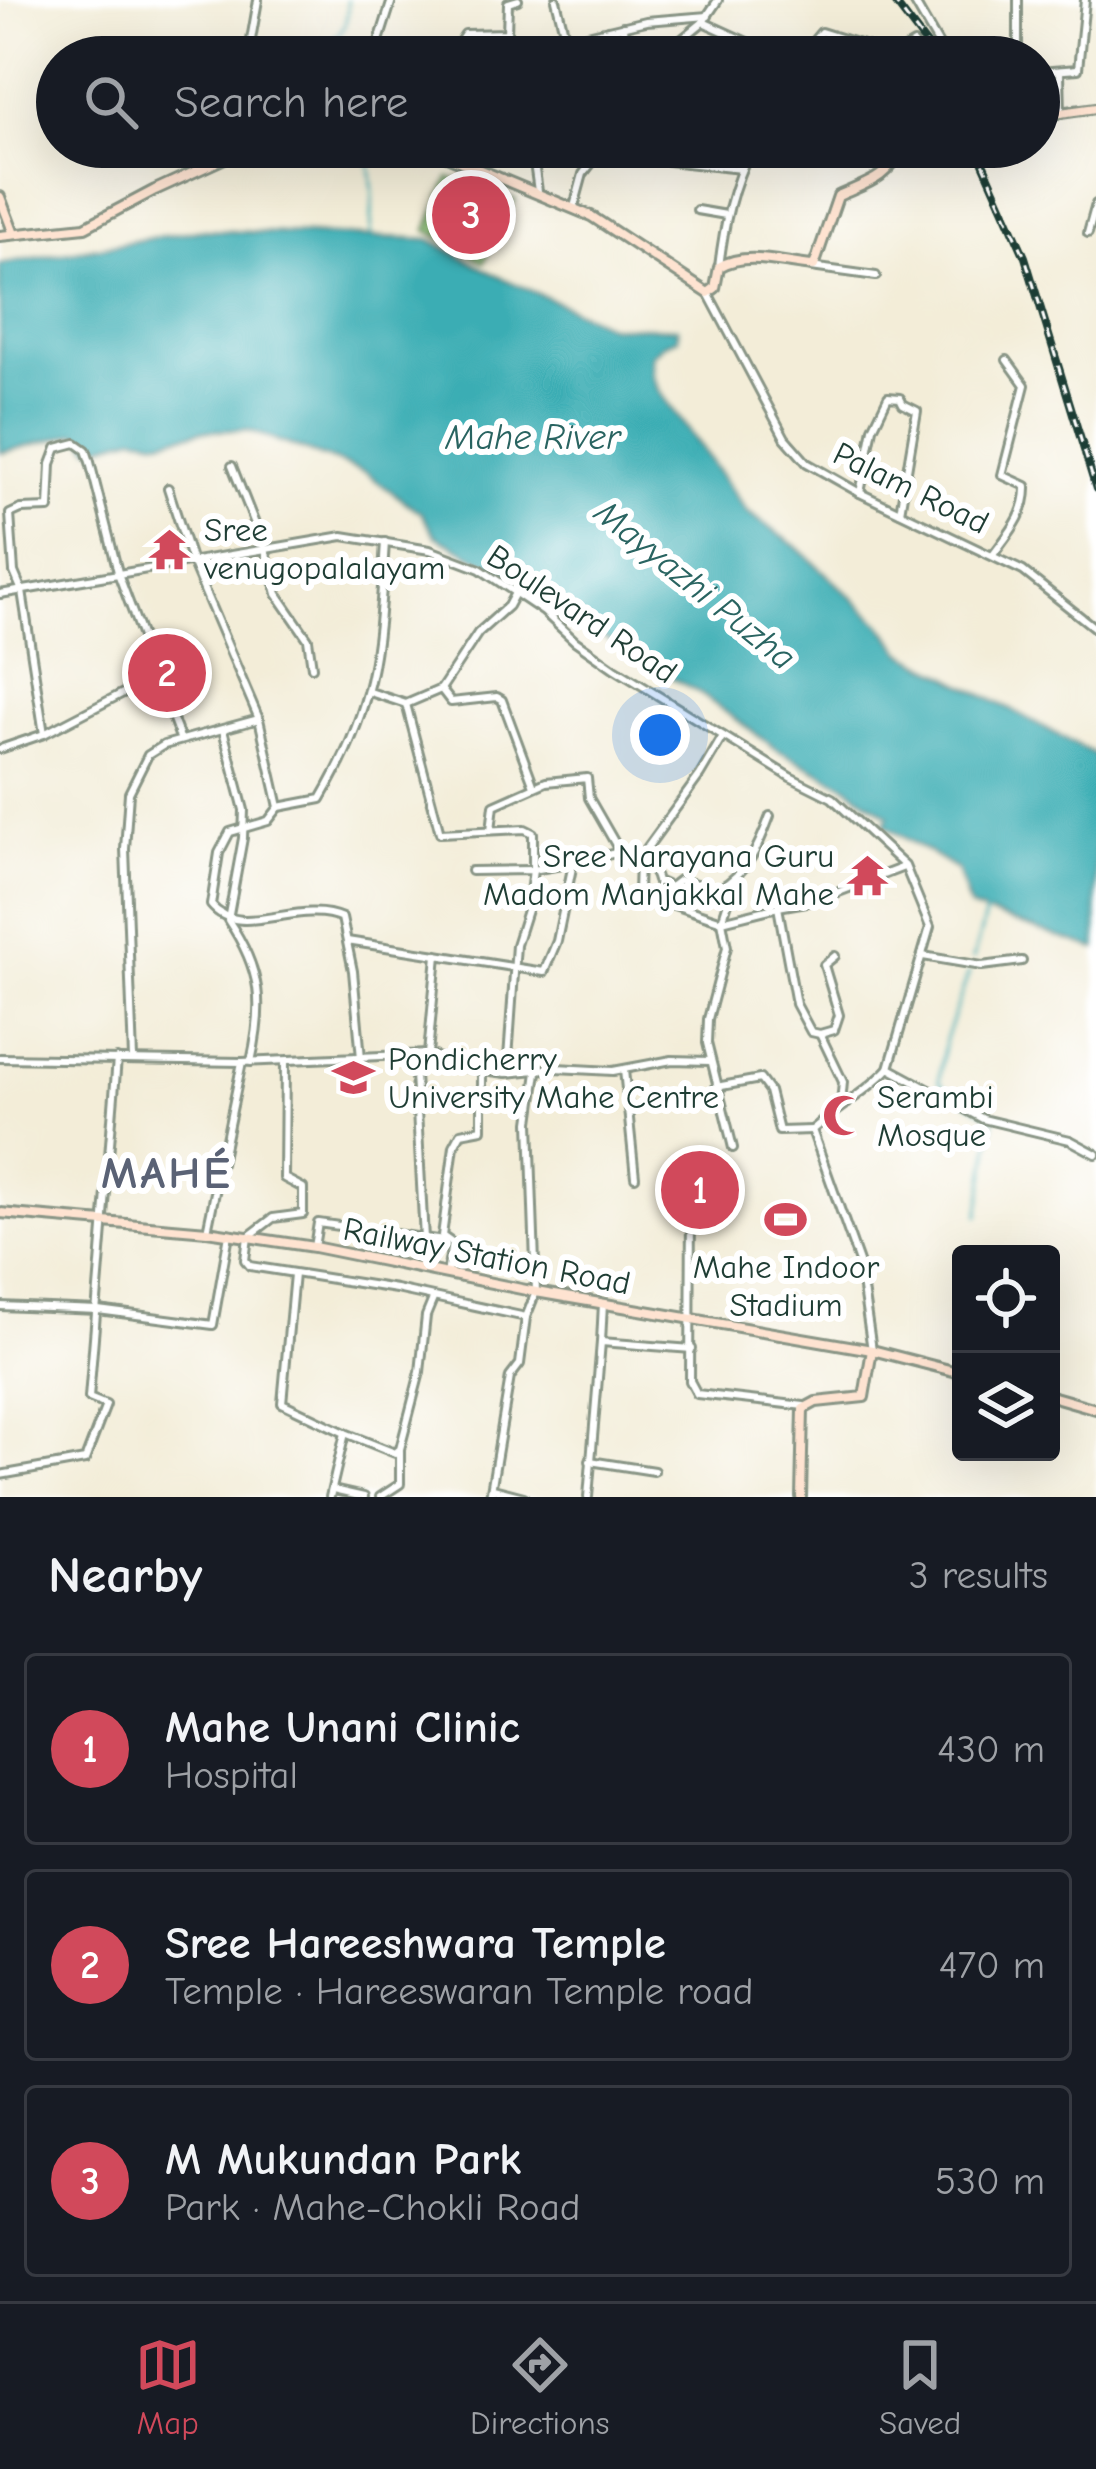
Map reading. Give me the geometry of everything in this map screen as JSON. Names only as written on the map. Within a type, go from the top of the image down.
[{"type":"street","points":[[252,36],[258,0]]},
{"type":"street","points":[[381,36],[392,0]]},
{"type":"street","points":[[464,36],[507,33],[508,4],[518,0]]},
{"type":"street","points":[[556,0],[563,36]]},
{"type":"street","points":[[685,36],[718,0]]},
{"type":"street","points":[[913,0],[934,36]]},
{"type":"street","points":[[1018,0],[1018,36]]},
{"type":"street","points":[[1085,0],[1078,69],[1060,72],[1061,114],[1096,108]]},
{"type":"street","points":[[590,36],[623,26],[705,19],[739,36]]},
{"type":"street","points":[[623,26],[624,36]]},
{"type":"street","points":[[0,236],[85,227],[202,168]]},
{"type":"street","points":[[479,168],[574,208],[662,259],[708,293],[715,288],[725,215],[741,169],[732,168]]},
{"type":"street","points":[[535,168],[538,191]]},
{"type":"street","points":[[574,208],[588,168]]},
{"type":"street","points":[[811,267],[818,262],[838,196],[867,186],[889,168]]},
{"type":"street","points":[[0,197],[14,234]]},
{"type":"street","points":[[1088,232],[1096,204]]},
{"type":"street","points":[[697,210],[725,215]]},
{"type":"street","points":[[719,267],[731,260],[756,259],[876,276]]},
{"type":"street","name":"Palam Road","points":[[708,293],[795,453],[818,472],[1023,571],[1096,629]]},
{"type":"street","points":[[993,555],[1022,515],[1027,492],[1026,486],[1002,475],[1025,385],[1006,360]]},
{"type":"street","points":[[860,493],[873,428],[888,397],[901,398],[917,411],[900,512]]},
{"type":"street","points":[[44,734],[22,591],[14,572],[10,514],[49,508],[51,464],[57,448],[76,443],[86,450],[119,576],[180,739]]},
{"type":"street","points":[[232,466],[265,549],[277,594],[308,639],[312,667]]},
{"type":"street","points":[[168,488],[192,562],[259,719],[279,807]]},
{"type":"street","name":"Boulevard Road","points":[[0,594],[344,536],[430,550],[480,569],[615,670],[832,798],[905,866]]},
{"type":"street","points":[[251,1062],[261,998],[244,946],[228,920],[213,909],[210,896],[219,853],[230,832],[268,821],[279,807],[321,799],[352,741],[370,692],[378,652],[386,542]]},
{"type":"street","points":[[370,692],[406,704],[441,689],[478,633],[508,606],[515,592]]},
{"type":"street","points":[[0,749],[44,734],[154,677]]},
{"type":"street","points":[[441,689],[451,702],[502,700],[534,786]]},
{"type":"street","points":[[406,704],[440,833],[533,832],[529,907],[513,969],[507,1073]]},
{"type":"street","points":[[133,1059],[125,849],[129,793],[148,755],[180,739],[259,719]]},
{"type":"street","points":[[223,729],[241,789],[243,828],[228,920]]},
{"type":"street","points":[[715,1088],[760,1079],[769,1091],[779,1131],[812,1130],[889,1068],[929,938],[927,914],[905,866],[818,900],[722,921],[638,892],[639,859],[723,736]]},
{"type":"street","points":[[491,830],[494,805],[534,786],[587,778],[589,798],[620,852]]},
{"type":"street","points":[[471,871],[533,870],[620,852],[639,859],[654,870],[657,881],[670,887],[679,880],[719,889],[735,880],[755,856],[770,816]]},
{"type":"street","points":[[347,941],[539,974],[547,969],[561,926],[573,863]]},
{"type":"street","points":[[733,1148],[709,1060],[708,1019],[727,946],[722,921],[735,880]]},
{"type":"street","points":[[778,907],[796,1004],[811,1032],[834,1030],[839,1015],[824,965],[835,956]]},
{"type":"street","points":[[228,920],[325,910],[342,919],[361,1060]]},
{"type":"street","points":[[428,1054],[437,955]]},
{"type":"street","points":[[923,956],[982,966],[1022,961]]},
{"type":"street","points":[[820,1034],[843,1082],[841,1104]]},
{"type":"street","points":[[0,1058],[251,1062],[428,1054],[507,1073],[556,1068],[623,1070],[672,1060],[709,1060]]},
{"type":"street","points":[[414,1055],[424,1238]]},
{"type":"street","points":[[0,1475],[85,1460],[106,1405],[89,1398],[116,1059]]},
{"type":"street","points":[[285,1061],[284,1178],[303,1189],[303,1214],[273,1219],[248,1237],[245,1260],[250,1266],[526,1317]]},
{"type":"street","points":[[207,1231],[242,1062]]},
{"type":"street","points":[[889,1068],[994,1121],[1070,1140],[1096,1154]]},
{"type":"street","points":[[452,1243],[442,1236],[449,1173],[461,1133],[482,1129],[482,1070]]},
{"type":"street","points":[[623,1070],[635,1177]]},
{"type":"street","points":[[524,1497],[491,1493],[510,1377],[520,1364],[526,1317],[536,1292],[530,1122],[537,1072]]},
{"type":"street","points":[[692,1207],[690,1381],[697,1394],[805,1406],[864,1397],[872,1349],[859,1262],[812,1130]]},
{"type":"street","name":"Railway Station Road","points":[[0,1213],[207,1231],[314,1247],[536,1292],[872,1349],[952,1371]]},
{"type":"street","points":[[314,1247],[318,1223],[452,1243]]},
{"type":"street","points":[[0,1306],[98,1310],[213,1324],[229,1234]]},
{"type":"street","points":[[447,1274],[452,1243]]},
{"type":"street","points":[[294,1273],[282,1403],[395,1453],[400,1449]]},
{"type":"street","points":[[380,1497],[400,1484],[400,1449],[433,1299]]},
{"type":"street","points":[[588,1497],[603,1303]]},
{"type":"street","points":[[601,1342],[692,1348]]},
{"type":"street","points":[[1060,1399],[1096,1409]]},
{"type":"street","points":[[801,1497],[805,1406]]},
{"type":"street","points":[[345,1432],[332,1493],[364,1497]]},
{"type":"street","points":[[590,1461],[654,1471]]},
{"type":"green space","points":[[449,178],[515,200],[484,262],[427,230]]},
{"type":"water","name":"Mahe River","points":[[199,230],[429,239],[610,326],[678,328],[678,338],[652,355],[658,389],[747,512],[796,546],[881,624],[904,653],[1096,755],[1096,949],[970,908],[957,870],[884,825],[889,816],[845,785],[778,750],[698,692],[629,654],[514,578],[436,536],[421,513],[365,472],[248,430],[200,431],[160,440],[135,436],[91,448],[78,433],[0,453],[0,264]]},
{"type":"waterway","points":[[336,36],[346,21],[347,0]]},
{"type":"waterway","points":[[370,168],[371,235]]},
{"type":"waterway","points":[[973,959],[987,909]]},
{"type":"waterway","points":[[969,973],[945,1039],[939,1081],[994,1120],[979,1216]]},
{"type":"railway","points":[[893,0],[920,36]]},
{"type":"railway","points":[[985,168],[1025,257],[1096,489]]},
{"type":"place","name":"M Mukundan Park","points":[[471,215]]},
{"type":"place","name":"Sree venugopalalayam","points":[[170,549]]},
{"type":"place","name":"Sree Hareeshwara Temple","points":[[167,673]]},
{"type":"place","name":"Sree Narayana Guru Madom Manjakkal Mahe","points":[[868,875]]},
{"type":"place","name":"Pondicherry University Mahe Centre","points":[[354,1078]]},
{"type":"place","name":"Serambi Mosque","points":[[843,1116]]},
{"type":"place","name":"Mahe Unani Clinic","points":[[700,1190]]},
{"type":"place","name":"Mahe Indoor Stadium","points":[[786,1219]]},
{"type":"district","name":"MAHÉ","points":[[167,1173]]},
{"type":"water label","name":"Mayyazhi Puzha","points":[[695,585]]}]
